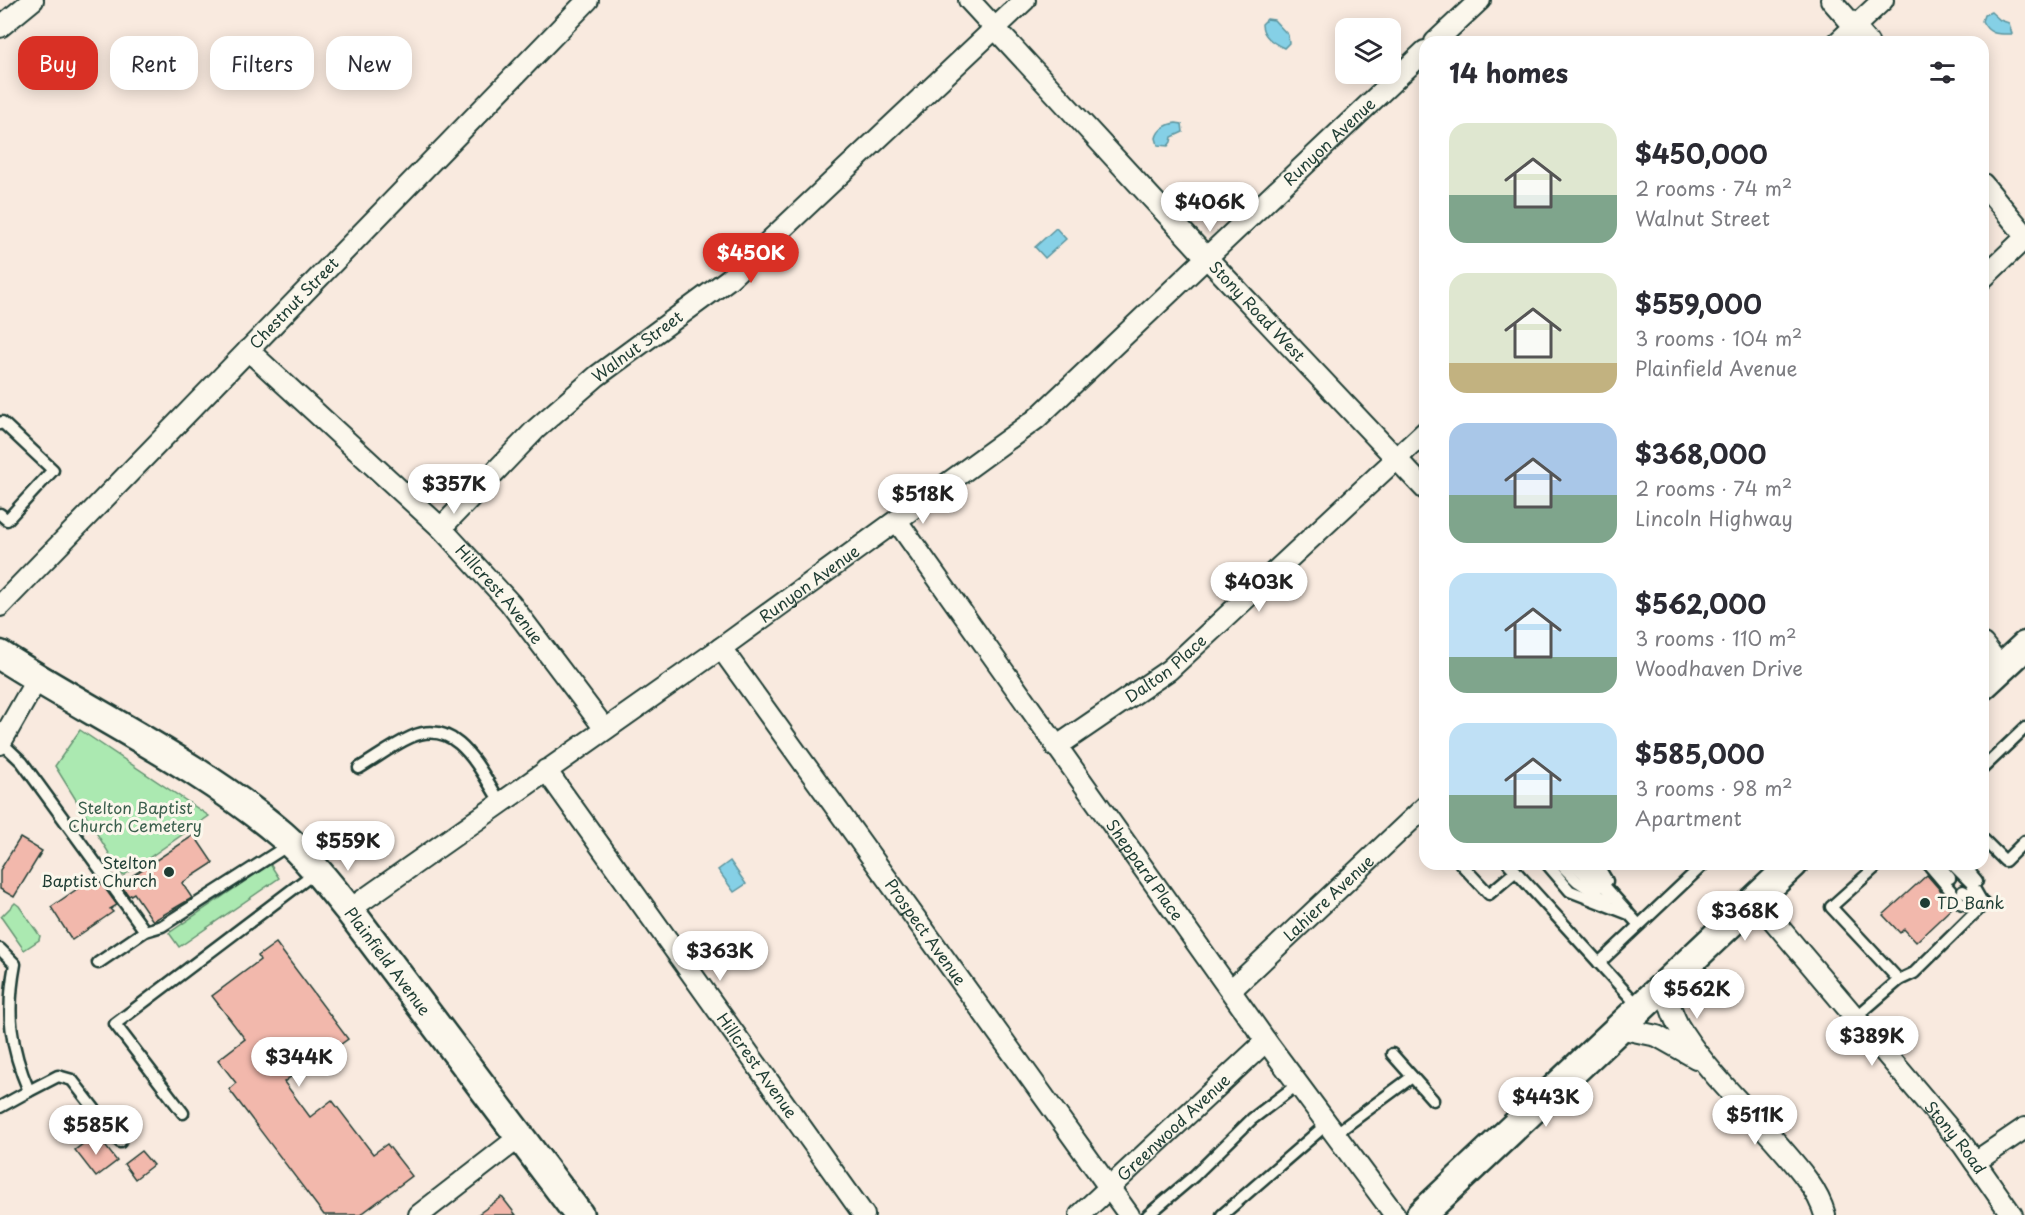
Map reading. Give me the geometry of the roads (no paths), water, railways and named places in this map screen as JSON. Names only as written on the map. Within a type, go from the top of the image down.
[{"type":"main road","points":[[1992,676],[2025,646]]},
{"type":"main road","name":"Plainfield Avenue","points":[[0,655],[205,779],[245,806],[290,844],[317,871],[349,910],[579,1215]]},
{"type":"main road","points":[[1421,1215],[1756,900],[1783,870]]},
{"type":"street","points":[[0,27],[33,0]]},
{"type":"street","name":"Chestnut Street","points":[[0,606],[588,0]]},
{"type":"street","name":"Stony Road West","points":[[969,0],[1206,257],[1419,483]]},
{"type":"street","name":"Walnut Street","points":[[441,528],[536,429],[597,376],[729,279],[1025,0]]},
{"type":"street","points":[[1441,36],[1480,0]]},
{"type":"street","points":[[1831,0],[1863,36]]},
{"type":"street","points":[[1844,36],[1883,0]]},
{"type":"street","name":"Runyon Avenue","points":[[349,910],[721,648],[1036,419],[1419,57]]},
{"type":"street","points":[[1989,192],[2025,237],[1989,272]]},
{"type":"street","name":"Hillcrest Avenue","points":[[248,350],[441,528],[510,603],[605,729]]},
{"type":"street","name":"Dalton Place","points":[[1056,747],[1170,670],[1419,438]]},
{"type":"street","name":"Sheppard Place","points":[[897,521],[1266,1041],[1395,1215]]},
{"type":"street","name":"Prospect Avenue","points":[[721,648],[1129,1215]]},
{"type":"street","points":[[1,743],[38,677]]},
{"type":"street","name":"Hillcrest Avenue","points":[[546,770],[864,1215]]},
{"type":"street","name":"Lahiere Avenue","points":[[1231,990],[1419,813]]},
{"type":"street","name":"Stony Road","points":[[1756,900],[1975,1162],[2012,1215]]},
{"type":"street","points":[[1664,986],[1672,1014],[1682,1033],[1800,1169],[1825,1215]]},
{"type":"street","points":[[1619,1028],[1657,1036],[1708,1065]]},
{"type":"street","name":"Greenwood Avenue","points":[[1080,1215],[1266,1041]]},
{"type":"street","points":[[1975,1162],[2025,1128]]},
{"type":"street","points":[[419,1215],[521,1136]]},
{"type":"lane","points":[[0,424],[2,422],[53,471],[7,520],[0,514]]},
{"type":"lane","points":[[1989,762],[2025,728]]},
{"type":"lane","points":[[359,768],[411,737],[426,733],[441,733],[460,743],[501,803]]},
{"type":"lane","points":[[1,743],[21,762],[145,931]]},
{"type":"lane","points":[[1989,845],[2004,861],[2025,841]]},
{"type":"lane","points":[[98,963],[145,931],[162,926],[290,844]]},
{"type":"lane","points":[[1467,870],[1489,894],[1511,870]]},
{"type":"lane","points":[[1515,870],[1640,1008]]},
{"type":"lane","points":[[1552,870],[1570,891],[1629,914]]},
{"type":"lane","points":[[1566,870],[1576,881],[1629,914]]},
{"type":"lane","points":[[1579,870],[1629,914]]},
{"type":"lane","points":[[1590,870],[1639,925]]},
{"type":"lane","points":[[1601,870],[1629,914]]},
{"type":"lane","points":[[1608,870],[1629,914]]},
{"type":"lane","points":[[1599,963],[1698,870]]},
{"type":"lane","points":[[1872,870],[1831,907],[1899,980]]},
{"type":"lane","points":[[1933,870],[1962,904],[1984,904]]},
{"type":"lane","points":[[1943,870],[1950,878]]},
{"type":"lane","points":[[1959,870],[1971,883],[1984,904]]},
{"type":"lane","points":[[1969,870],[1977,878],[1984,904]]},
{"type":"lane","points":[[183,1113],[115,1024],[317,871]]},
{"type":"lane","points":[[1963,891],[1984,904]]},
{"type":"lane","points":[[1856,1018],[1899,980],[1914,973],[1984,904]]},
{"type":"lane","points":[[0,949],[15,964],[9,1009],[12,1039],[18,1066],[29,1091]]},
{"type":"lane","points":[[1392,1054],[1433,1100]]},
{"type":"lane","points":[[0,1107],[58,1076],[72,1080],[120,1142]]},
{"type":"lane","points":[[1222,1215],[1331,1129],[1412,1077]]},
{"type":"lane","points":[[1148,1215],[1194,1176],[1252,1119],[1298,1084]]},
{"type":"water","points":[[1991,12],[2000,20],[2009,23],[2012,34],[1998,34],[1988,29],[1982,21],[1984,15]]},
{"type":"water","points":[[1267,19],[1274,20],[1288,35],[1289,43],[1284,48],[1273,42],[1264,32],[1262,24]]},
{"type":"water","points":[[1182,124],[1183,132],[1172,137],[1168,146],[1158,145],[1156,138],[1159,132],[1166,126]]},
{"type":"water","points":[[1056,228],[1066,239],[1045,258],[1035,247]]},
{"type":"water","points":[[730,861],[746,884],[734,892],[718,870]]},
{"type":"place","name":"Stelton Baptist Church","points":[[169,872]]},
{"type":"place","name":"TD Bank","points":[[1925,903]]},
{"type":"park label","name":"Stelton Baptist Church Cemetery","points":[[135,817]]}]
